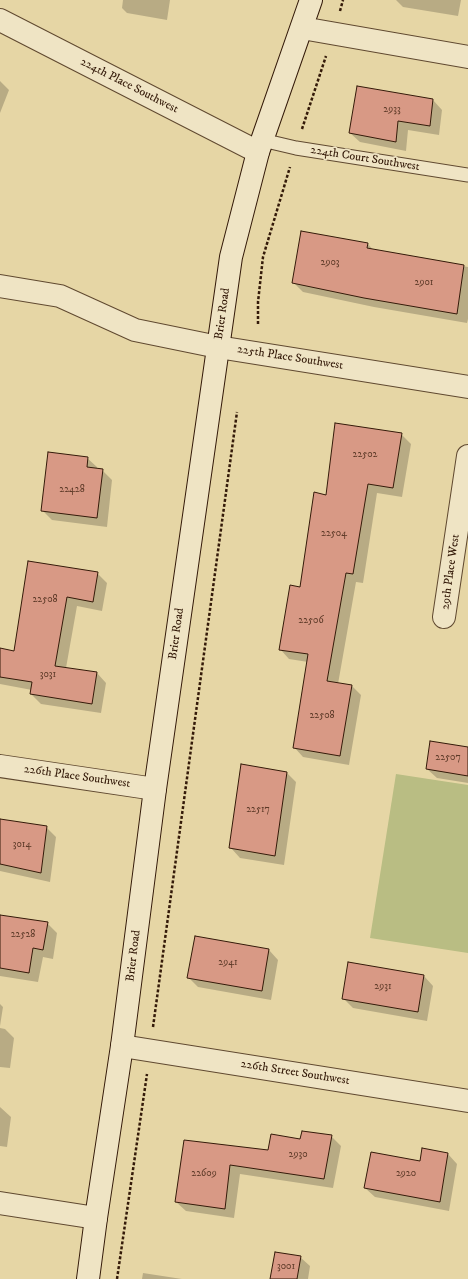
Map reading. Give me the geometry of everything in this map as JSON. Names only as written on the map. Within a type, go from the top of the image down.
[{"type":"street","name":"Brier Road","points":[[88,1279],[122,1046],[154,789],[231,257],[260,146],[311,0]]},
{"type":"street","name":"224th Place Southwest","points":[[0,20],[260,146]]},
{"type":"street","points":[[302,28],[468,57]]},
{"type":"street","name":"225th Place Southwest","points":[[0,286],[60,296],[135,330],[218,347],[468,387]]},
{"type":"street","name":"29th Place West","points":[[444,617],[468,456]]},
{"type":"street","name":"226th Place Southwest","points":[[0,766],[154,789]]},
{"type":"street","name":"226th Street Southwest","points":[[122,1046],[468,1101]]},
{"type":"street","points":[[0,1203],[96,1218]]},
{"type":"lane","name":"224th Court Southwest","points":[[260,146],[296,148],[468,175]]},
{"type":"path","points":[[117,1279],[150,1051],[237,412]]},
{"type":"green space","points":[[396,774],[468,785],[468,953],[370,938]]},
{"type":"building","points":[[357,86],[433,99],[430,126],[398,121],[396,142],[349,133]]},
{"type":"building","points":[[301,231],[368,243],[367,248],[464,265],[457,314],[364,298],[292,283]]},
{"type":"building","points":[[335,423],[402,433],[393,488],[368,484],[353,574],[346,573],[327,681],[352,685],[340,756],[293,748],[308,654],[279,650],[290,585],[300,587],[314,492],[326,495]]},
{"type":"building","points":[[48,452],[88,457],[87,467],[103,469],[97,518],[41,511]]},
{"type":"building","points":[[28,561],[98,572],[93,602],[67,597],[55,666],[97,672],[92,704],[30,694],[32,682],[0,677],[0,648],[14,651]]},
{"type":"building","points":[[430,741],[468,747],[468,776],[426,769]]},
{"type":"building","points":[[241,764],[287,772],[275,856],[229,848]]},
{"type":"building","points":[[0,819],[47,826],[41,873],[0,864]]},
{"type":"building","points":[[0,915],[48,922],[43,950],[33,948],[29,973],[0,968]]},
{"type":"building","points":[[195,936],[269,949],[262,991],[187,978]]},
{"type":"building","points":[[348,962],[424,975],[418,1012],[342,999]]},
{"type":"building","points":[[302,1131],[332,1135],[324,1179],[230,1165],[225,1209],[175,1202],[184,1140],[268,1150],[271,1134],[300,1139]]},
{"type":"building","points":[[422,1148],[448,1153],[440,1202],[364,1188],[371,1152],[420,1161]]},
{"type":"building","points":[[275,1252],[301,1256],[297,1279],[270,1279]]}]
